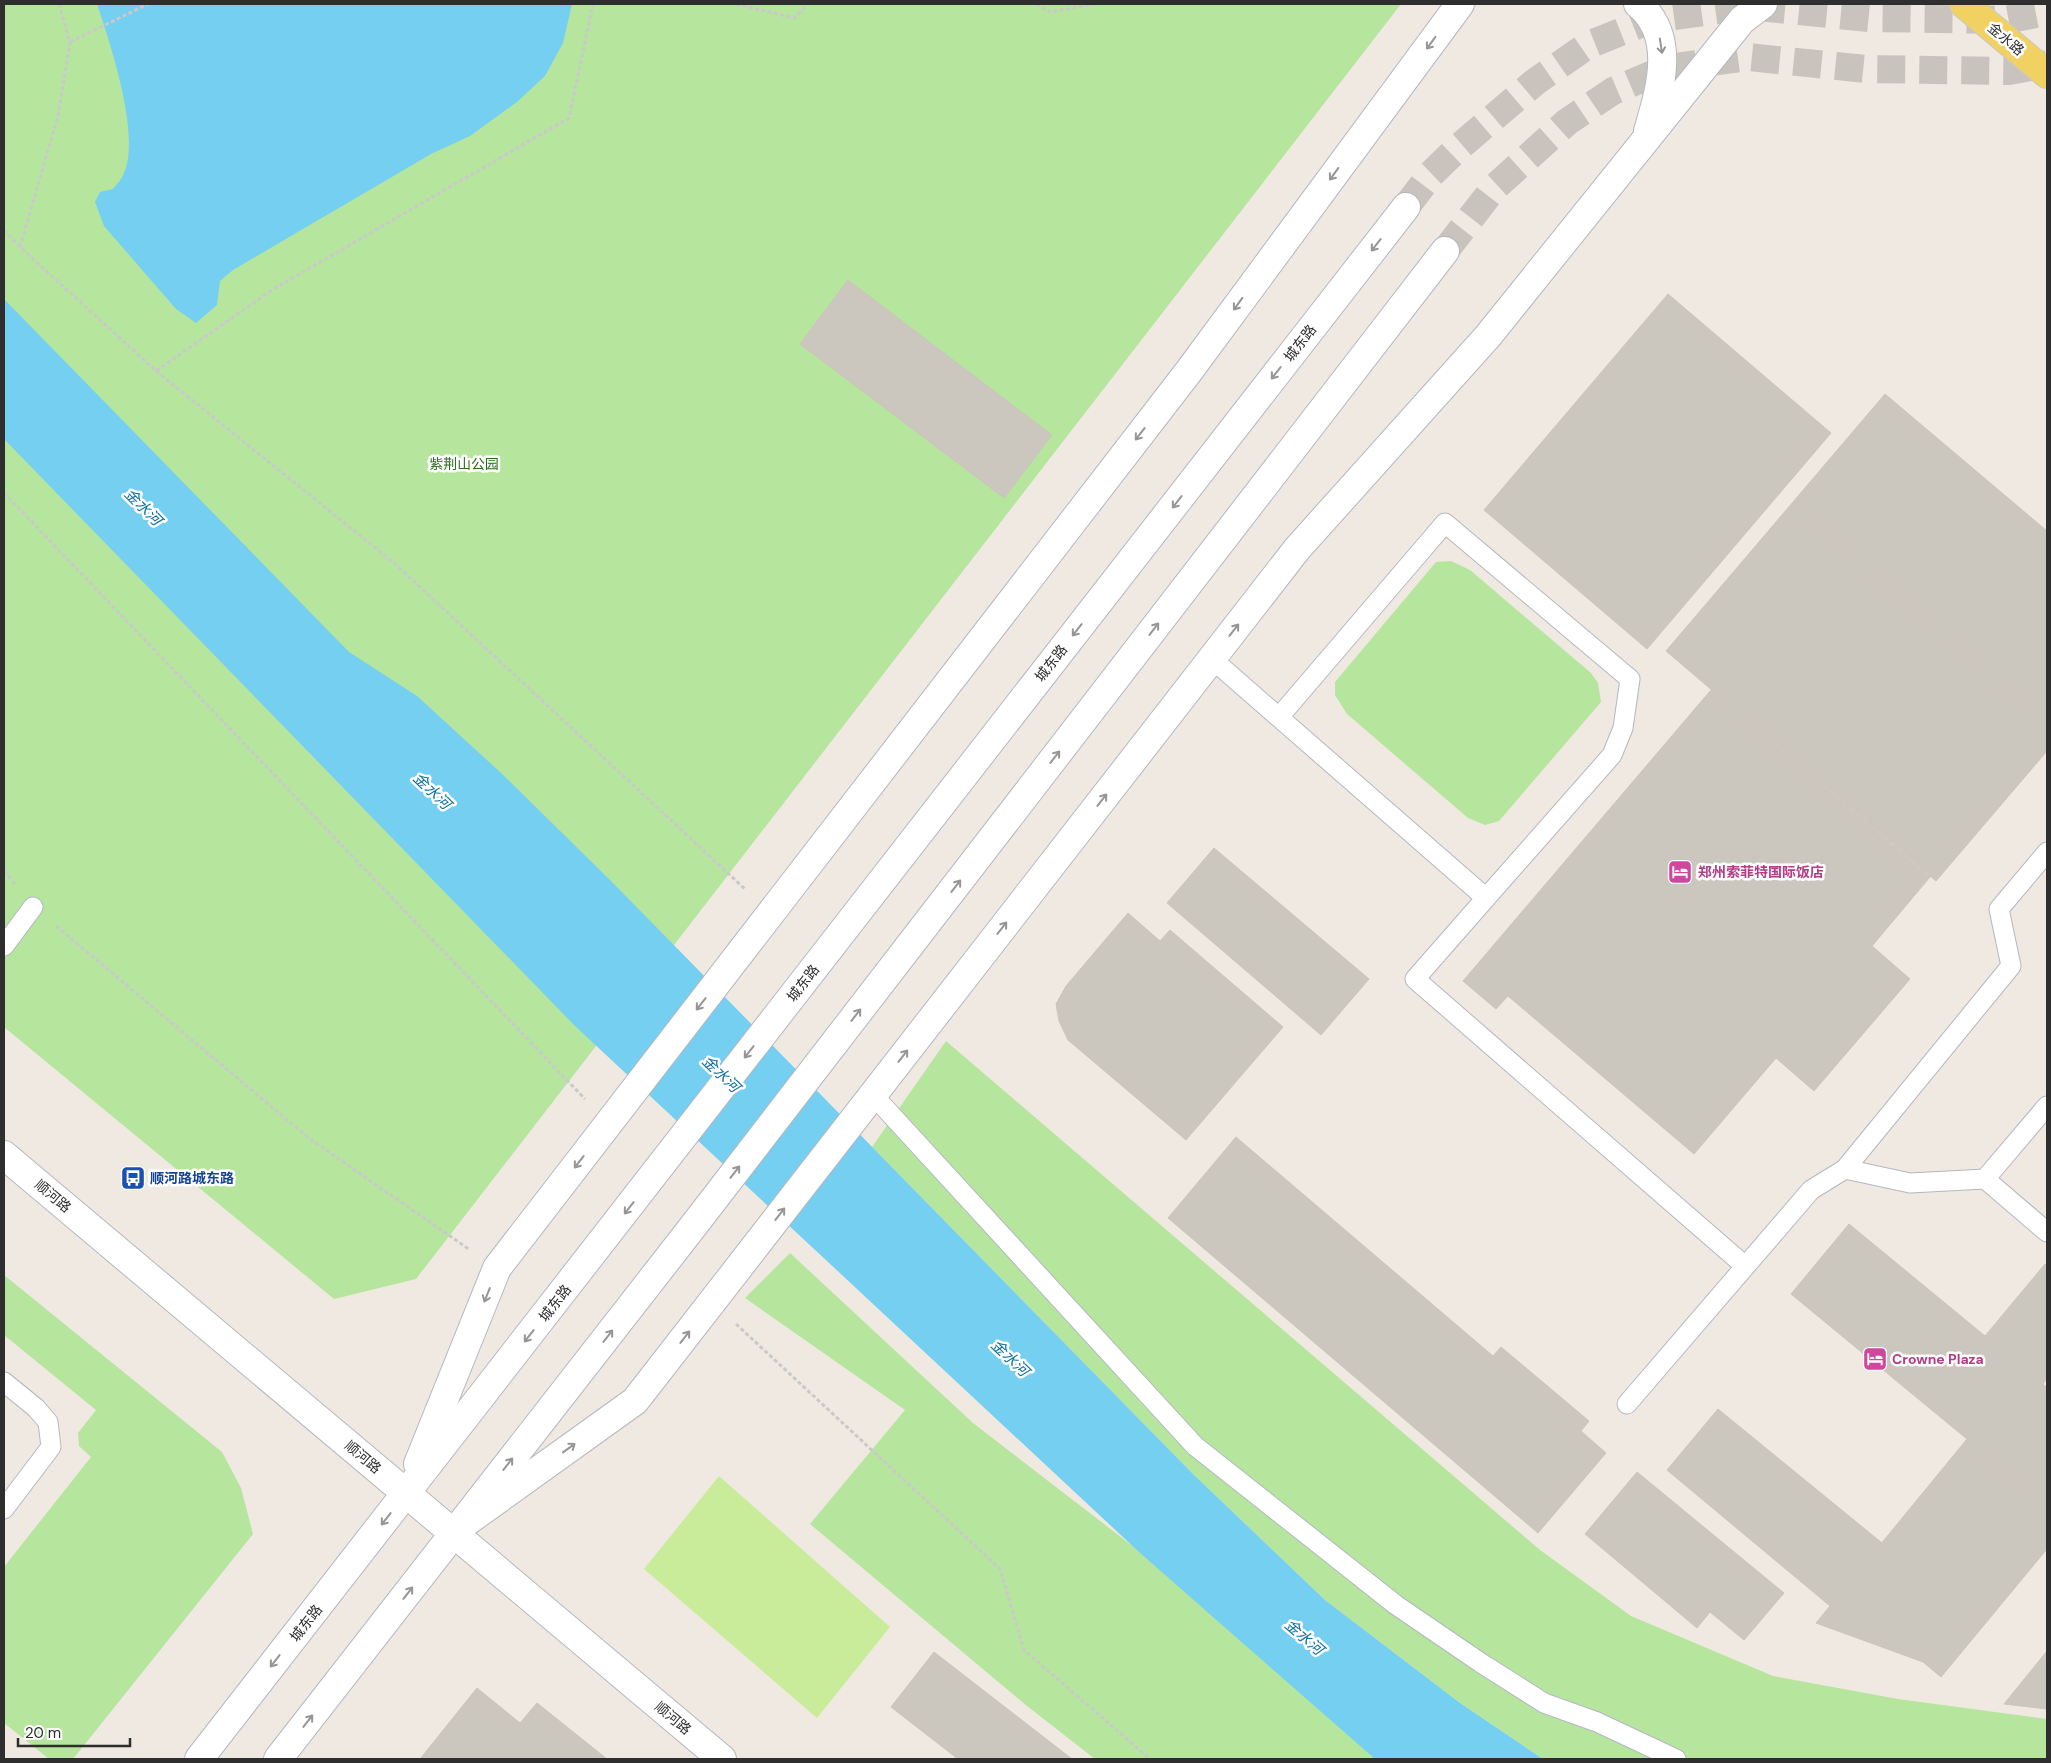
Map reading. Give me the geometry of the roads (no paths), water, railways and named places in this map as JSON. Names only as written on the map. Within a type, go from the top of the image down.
[{"type":"main road","name":"金水路","points":[[1964,4],[2047,74]]},
{"type":"street","points":[[406,1494],[497,1268],[1189,371],[1460,4]]},
{"type":"street","points":[[1638,4],[1645,10],[1662,42],[1662,72],[1646,140]]},
{"type":"street","points":[[456,1531],[635,1401],[1297,549],[1488,336],[1742,20],[1763,4]]},
{"type":"street","name":"城东路","points":[[199,1759],[659,1170],[1406,207]]},
{"type":"street","points":[[278,1759],[827,1053],[1445,251]]},
{"type":"street","name":"顺河路","points":[[4,1155],[406,1494],[456,1531],[722,1759]]},
{"type":"lane","points":[[1279,717],[1445,523],[1630,679],[1623,728],[1612,755],[1415,979],[1745,1266]]},
{"type":"lane","points":[[1212,659],[1486,898]]},
{"type":"lane","points":[[1627,1404],[1810,1190],[1845,1169],[2011,966],[1999,909],[2047,852]]},
{"type":"lane","points":[[4,946],[33,906]]},
{"type":"lane","points":[[873,1095],[1195,1446],[1396,1605],[1480,1662],[1544,1703],[1597,1722],[1676,1759]]},
{"type":"lane","points":[[1985,1180],[2047,1106]]},
{"type":"lane","points":[[1845,1169],[1910,1184],[1985,1180],[2047,1232]]},
{"type":"lane","points":[[4,1382],[36,1408],[48,1422],[51,1447],[4,1509]]},
{"type":"water","points":[[97,4],[572,4],[563,43],[545,76],[517,102],[470,136],[431,154],[233,270],[220,281],[217,305],[196,323],[176,309],[104,226],[95,202],[100,192],[113,189],[123,175],[128,156],[129,136],[122,89]]},
{"type":"water","name":"金水河","points":[[4,299],[349,652],[417,696],[500,772],[610,880],[1193,1474],[1325,1600],[1460,1703],[1543,1759],[1375,1759],[1139,1552],[575,1026],[4,439]]},
{"type":"tunnel","points":[[1406,207],[1431,174],[1458,148],[1535,82],[1588,45],[1653,19],[1747,6],[1869,18],[2005,20],[2047,12]]},
{"type":"tunnel","points":[[1445,251],[1494,188],[1567,122],[1613,91],[1667,68],[1748,57],[1866,69],[2009,71],[2047,64]]},
{"type":"place","name":"郑州索菲特国际饭店","points":[[1680,872]]},
{"type":"place","name":"顺河路城东路","points":[[133,1178]]},
{"type":"place","name":"Crowne Plaza","points":[[1875,1359]]},
{"type":"park label","name":"紫荆山公园","points":[[464,464]]}]
